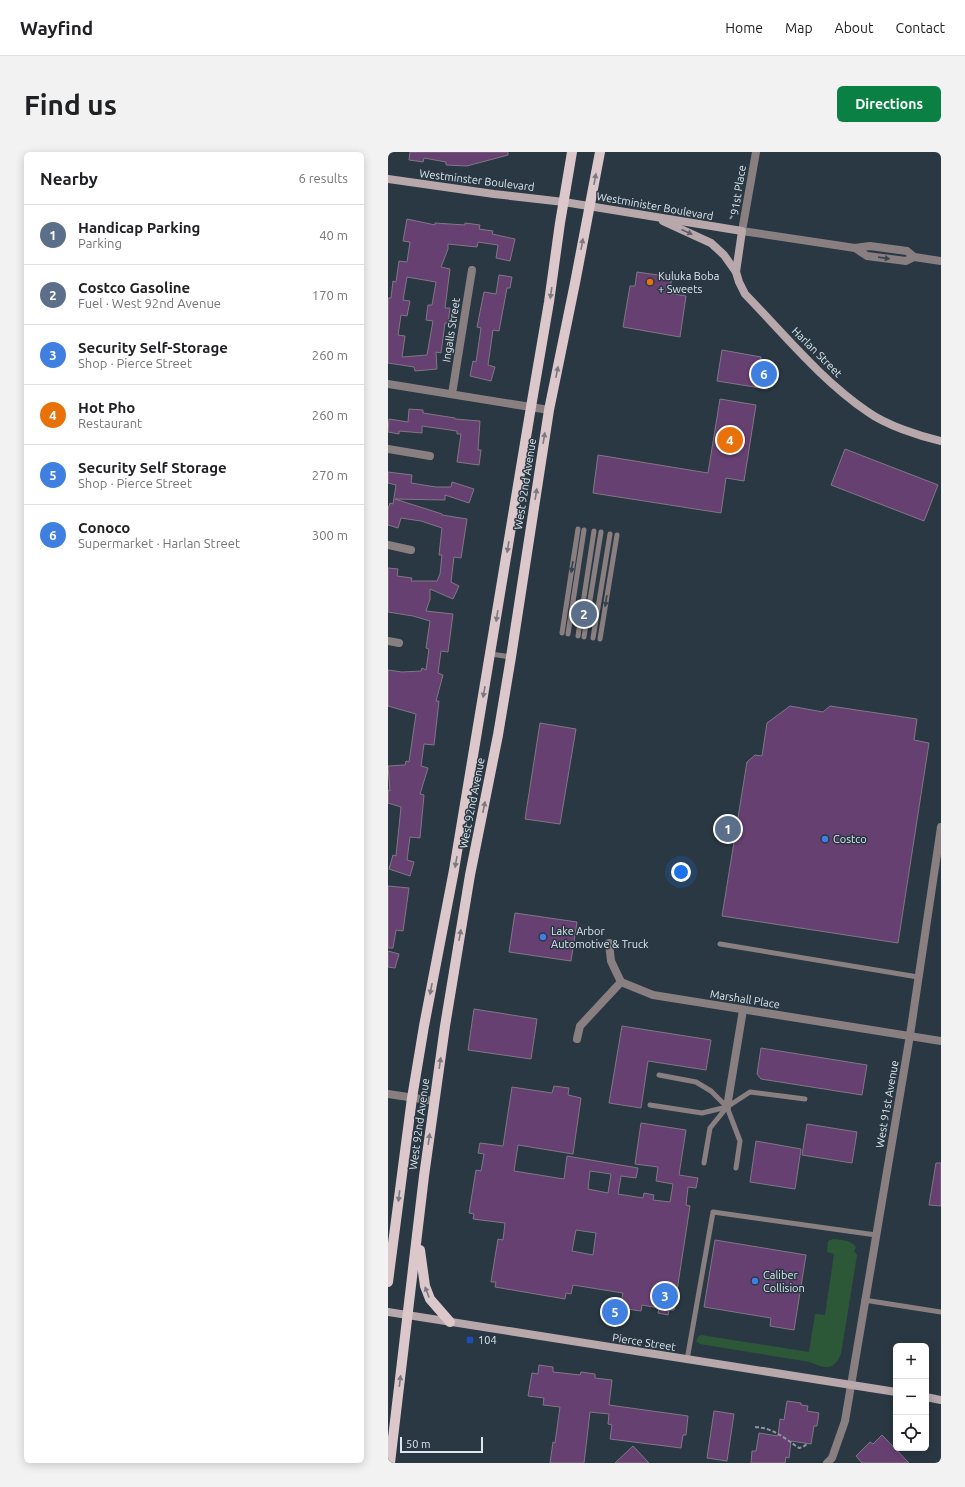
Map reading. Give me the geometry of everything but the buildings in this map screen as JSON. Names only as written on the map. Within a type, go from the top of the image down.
[{"type":"main road","name":"West 92nd Avenue","points":[[388,1282],[412,1098],[424,1026],[454,870],[491,654],[572,152]]},
{"type":"main road","name":"West 92nd Avenue","points":[[390,1463],[434,1102],[470,875],[498,735],[549,410],[600,152]]},
{"type":"main road","points":[[418,1224],[425,1286],[432,1303],[450,1322]]},
{"type":"street","name":"91st Place","points":[[742,231],[756,152]]},
{"type":"street","name":"Westminster Boulevard","points":[[388,179],[564,202]]},
{"type":"street","name":"Westminister Boulevard","points":[[564,202],[742,231]]},
{"type":"street","points":[[652,216],[711,243],[724,255],[736,272]]},
{"type":"street","points":[[742,231],[855,248],[867,256],[906,261],[914,257],[941,261]]},
{"type":"street","name":"Harlan Street","points":[[742,231],[736,272],[745,294],[818,370],[868,413],[901,429],[941,441]]},
{"type":"street","name":"Ingalls Street","points":[[452,394],[472,270]]},
{"type":"street","points":[[388,384],[549,410]]},
{"type":"street","points":[[388,449],[430,456]]},
{"type":"street","points":[[388,545],[411,550]]},
{"type":"street","points":[[388,641],[400,643]]},
{"type":"street","name":"West 91st Avenue","points":[[827,1463],[832,1458],[845,1421],[864,1300],[910,1035],[941,827]]},
{"type":"street","points":[[577,1039],[580,1026],[621,982],[611,960],[609,943]]},
{"type":"street","name":"Marshall Place","points":[[621,982],[653,995],[941,1041]]},
{"type":"street","points":[[727,1108],[743,1010]]},
{"type":"street","points":[[388,1094],[434,1102]]},
{"type":"street","name":"Pierce Street","points":[[388,1312],[893,1392]]},
{"type":"street","points":[[929,1398],[941,1400]]},
{"type":"lane","points":[[578,529],[565,634],[584,530]]},
{"type":"lane","points":[[578,636],[594,531]]},
{"type":"lane","points":[[584,637],[601,532]]},
{"type":"lane","points":[[593,638],[610,534]]},
{"type":"lane","points":[[600,639],[617,535]]},
{"type":"lane","points":[[491,654],[511,657]]},
{"type":"lane","points":[[720,944],[918,977]]},
{"type":"lane","points":[[659,1075],[696,1082],[711,1091],[727,1108],[740,1141],[736,1168]]},
{"type":"lane","points":[[704,1163],[710,1128],[727,1108],[750,1092],[805,1099]]},
{"type":"lane","points":[[650,1105],[702,1113],[727,1108]]},
{"type":"lane","points":[[687,1360],[713,1212],[876,1235]]},
{"type":"lane","points":[[864,1300],[941,1312]]},
{"type":"path","points":[[730,219],[734,213]]},
{"type":"path","points":[[755,1427],[765,1427],[773,1430],[799,1448],[807,1444]]},
{"type":"green space","points":[[833,1239],[852,1243],[856,1247],[854,1251],[857,1255],[841,1354],[835,1364],[824,1367],[810,1362],[700,1344],[696,1341],[701,1335],[809,1352],[815,1314],[825,1315],[834,1254],[827,1252],[828,1241]]},
{"type":"place","name":"Kuluka Boba + Sweets","points":[[650,282]]},
{"type":"place","name":"Conoco","points":[[764,374]]},
{"type":"place","name":"Hot Pho","points":[[730,440]]},
{"type":"place","name":"Costco Gasoline","points":[[584,614]]},
{"type":"place","name":"Handicap Parking","points":[[728,829]]},
{"type":"place","name":"Costco","points":[[825,839]]},
{"type":"place","name":"Lake Arbor Automotive & Truck","points":[[543,937]]},
{"type":"place","name":"Caliber Collision","points":[[755,1281]]},
{"type":"place","name":"Security Self-Storage","points":[[665,1296]]},
{"type":"place","name":"Security Self Storage","points":[[615,1312]]},
{"type":"place","name":"104","points":[[470,1340]]}]
